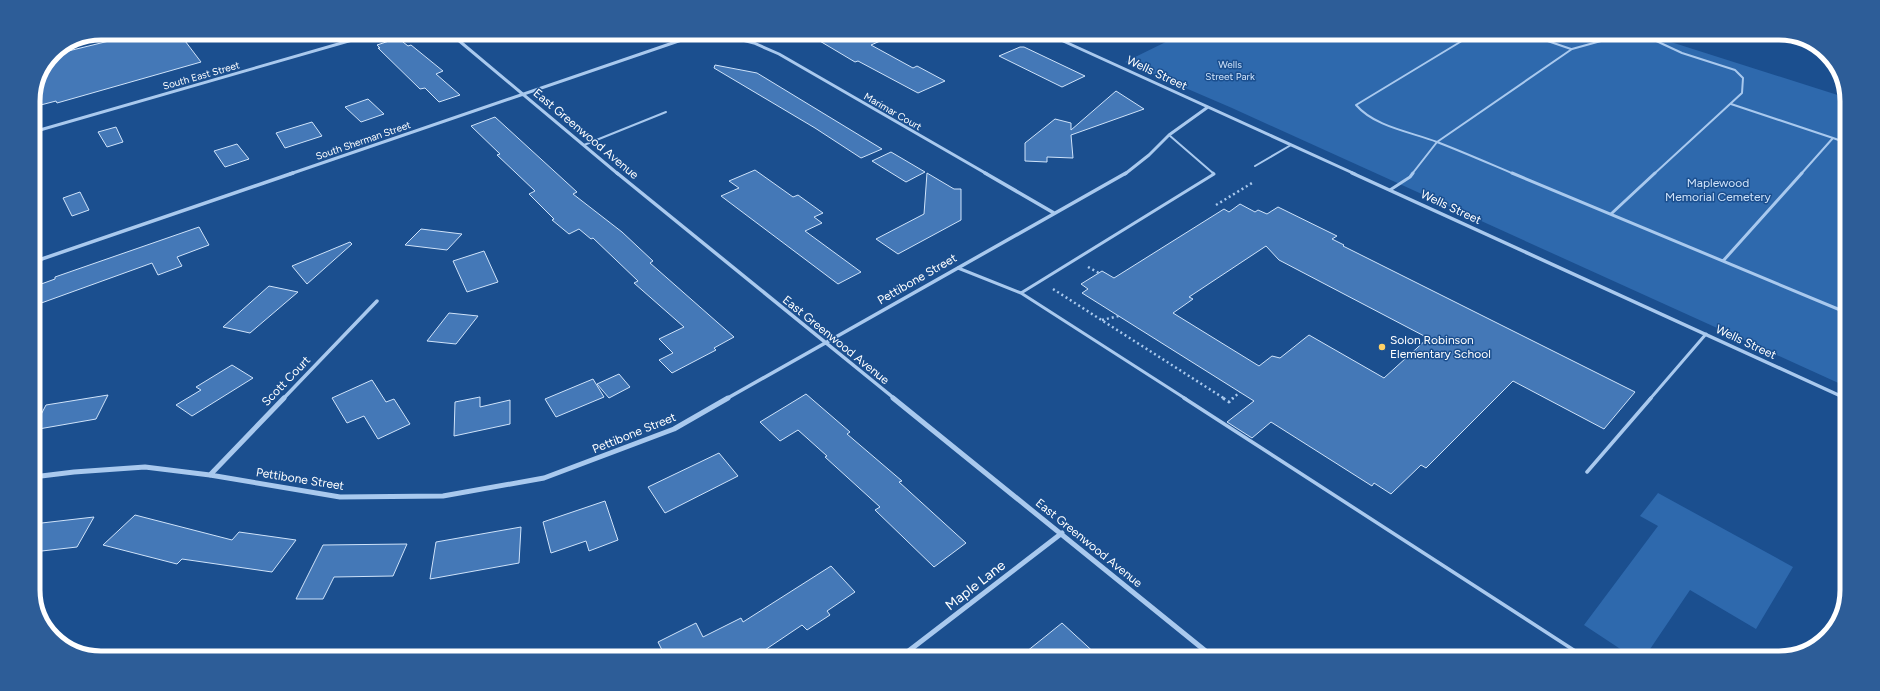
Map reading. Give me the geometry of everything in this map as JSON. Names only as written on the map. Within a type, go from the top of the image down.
[{"type":"street","name":"South East Street","points":[[40,130],[352,40]]},
{"type":"street","name":"East Greenwood Avenue","points":[[458,40],[521,94],[824,343],[1062,533],[1206,651]]},
{"type":"street","name":"South Sherman Street","points":[[40,260],[681,40]]},
{"type":"street","name":"Marimar Court","points":[[742,40],[754,43],[779,54],[1054,213]]},
{"type":"street","name":"Wells Street","points":[[1061,40],[1840,396]]},
{"type":"street","name":"Pettibone Street","points":[[40,476],[145,467],[210,475],[340,497],[443,496],[544,478],[674,429],[1054,213],[1121,177],[1149,155],[1169,135],[1208,107]]},
{"type":"street","name":"Scott Court","points":[[210,475],[377,301]]},
{"type":"street","name":"Maple Lane","points":[[909,651],[1062,533]]},
{"type":"lane","points":[[1463,40],[1361,100],[1356,105],[1359,110],[1370,117],[1437,142],[1840,310]]},
{"type":"lane","points":[[1545,40],[1572,49]]},
{"type":"lane","points":[[1390,190],[1410,176],[1437,142],[1572,49],[1605,40]]},
{"type":"lane","points":[[1611,214],[1742,93],[1744,83],[1740,74],[1735,70],[1676,50],[1654,40]]},
{"type":"lane","points":[[1731,104],[1840,141]]},
{"type":"lane","points":[[584,145],[666,112]]},
{"type":"lane","points":[[1021,293],[1214,174],[1169,135]]},
{"type":"lane","points":[[1723,261],[1833,138]]},
{"type":"lane","points":[[1255,166],[1291,145]]},
{"type":"lane","points":[[958,268],[1021,293],[1575,651]]},
{"type":"lane","points":[[1587,472],[1706,334]]},
{"type":"path","points":[[1216,205],[1252,183]]},
{"type":"path","points":[[1041,281],[1229,402],[1240,392]]},
{"type":"path","points":[[1102,320],[1119,316]]},
{"type":"green space","name":"Maplewood Memorial Cemetery","points":[[1170,40],[1665,40],[1840,96],[1840,384],[1232,108],[1125,62]]},
{"type":"green space","points":[[1658,493],[1793,567],[1756,629],[1690,590],[1649,651],[1623,651],[1584,625],[1658,526],[1640,516]]},
{"type":"building","points":[[108,40],[184,40],[201,62],[57,103],[56,101],[40,105],[41,89],[45,78],[50,67],[58,58],[65,52],[109,41]]},
{"type":"building","points":[[392,40],[400,40],[408,46],[411,45],[443,71],[436,74],[460,95],[439,102],[425,88],[420,89],[378,48],[380,48],[377,45]]},
{"type":"building","points":[[818,40],[882,40],[871,45],[913,68],[917,66],[945,81],[918,93],[858,61],[855,62]]},
{"type":"building","points":[[1020,47],[1024,47],[1085,76],[1062,87],[999,56]]},
{"type":"building","points":[[715,65],[757,73],[882,149],[861,158],[815,128],[714,68]]},
{"type":"building","points":[[1116,91],[1144,109],[1071,135],[1073,158],[1047,157],[1047,162],[1025,161],[1025,143],[1055,119],[1071,123],[1071,130]]},
{"type":"building","points":[[368,99],[384,114],[361,122],[345,107]]},
{"type":"building","points":[[495,117],[577,192],[573,194],[622,232],[653,261],[650,263],[734,337],[714,348],[716,350],[672,373],[659,360],[673,353],[659,339],[684,327],[634,283],[638,281],[593,238],[591,239],[579,229],[569,234],[552,220],[554,219],[529,194],[535,191],[497,155],[500,154],[471,126]]},
{"type":"building","points":[[312,122],[322,136],[285,148],[276,133]]},
{"type":"building","points":[[116,127],[123,142],[107,147],[98,132]]},
{"type":"building","points":[[237,144],[249,159],[225,167],[214,151]]},
{"type":"building","points":[[891,152],[925,172],[906,182],[872,161]]},
{"type":"building","points":[[755,170],[793,197],[798,195],[823,213],[814,217],[822,223],[805,231],[861,272],[838,284],[721,196],[739,188],[729,181]]},
{"type":"building","points":[[927,173],[954,189],[961,189],[961,220],[898,254],[876,239],[924,214]]},
{"type":"building","points":[[80,192],[89,210],[72,216],[63,198]]},
{"type":"building","name":"Solon Robinson Elementary School","points":[[1240,204],[1255,212],[1258,210],[1267,214],[1278,207],[1337,236],[1332,239],[1344,245],[1343,246],[1635,392],[1604,429],[1513,381],[1426,468],[1421,465],[1391,494],[1374,483],[1372,486],[1271,422],[1252,438],[1227,422],[1254,401],[1082,293],[1088,289],[1081,284],[1102,271],[1114,278],[1224,209],[1229,212]],"holes":[[[1266,246],[1279,260],[1428,338],[1384,378],[1309,335],[1280,358],[1272,356],[1259,366],[1173,313],[1193,299],[1189,297]]]},
{"type":"building","points":[[199,227],[209,245],[177,257],[182,266],[158,275],[152,263],[40,303],[40,284],[55,279],[55,277]]},
{"type":"building","points":[[421,229],[462,234],[447,250],[405,245]]},
{"type":"building","points":[[350,242],[352,244],[307,284],[292,266]]},
{"type":"building","points":[[484,251],[498,282],[467,292],[453,261]]},
{"type":"building","points":[[269,286],[298,292],[250,333],[223,327]]},
{"type":"building","points":[[449,313],[478,316],[456,344],[427,341]]},
{"type":"building","points":[[232,365],[253,378],[192,416],[176,405],[201,390],[196,387]]},
{"type":"building","points":[[619,374],[630,387],[609,398],[597,384]]},
{"type":"building","points":[[593,379],[604,397],[556,417],[545,399]]},
{"type":"building","points":[[372,380],[386,402],[394,399],[410,424],[378,439],[364,416],[347,423],[332,398]]},
{"type":"building","points":[[806,394],[850,432],[847,434],[902,481],[899,482],[966,543],[934,567],[875,510],[880,507],[825,457],[827,456],[798,430],[780,441],[760,422]]},
{"type":"building","points":[[108,395],[96,419],[40,429],[40,417],[46,405]]},
{"type":"building","points":[[480,397],[480,407],[510,400],[510,424],[454,436],[455,402]]},
{"type":"building","points":[[719,453],[738,476],[665,513],[648,487]]},
{"type":"building","points":[[605,501],[618,540],[589,551],[586,541],[551,553],[543,522]]},
{"type":"building","points":[[135,515],[232,540],[239,532],[296,540],[272,572],[182,559],[177,564],[103,545]]},
{"type":"building","points":[[94,517],[77,547],[40,551],[40,523]]},
{"type":"building","points":[[521,527],[519,563],[430,579],[436,542]]},
{"type":"building","points":[[407,544],[393,576],[334,577],[323,599],[296,599],[323,545]]},
{"type":"building","points":[[831,566],[855,592],[827,611],[830,615],[807,630],[802,625],[763,651],[662,651],[658,642],[696,623],[703,637],[741,618],[743,622]]},
{"type":"building","points":[[1062,623],[1092,651],[1027,651]]},
{"type":"place","name":"Solon Robinson Elementary School","points":[[1382,347]]},
{"type":"park label","name":"Wells Street Park","points":[[1230,70]]}]
